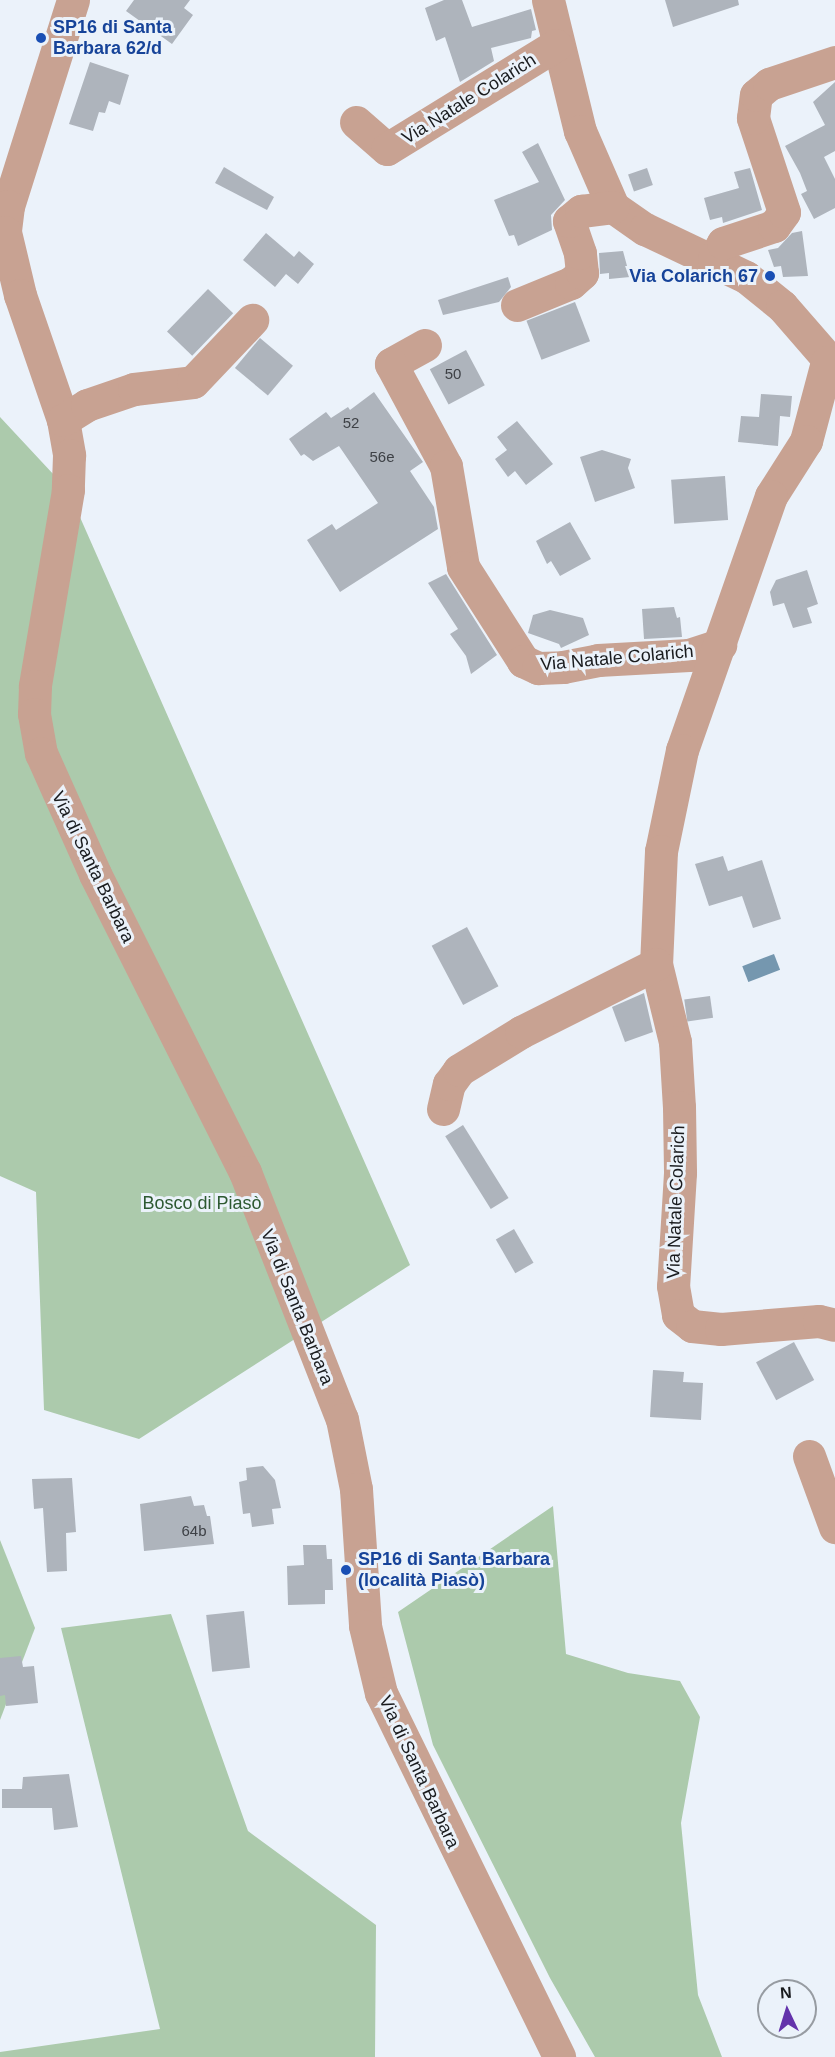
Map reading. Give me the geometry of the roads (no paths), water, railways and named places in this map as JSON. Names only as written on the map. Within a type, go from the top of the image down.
[{"type":"street","name":"Via di Santa Barbara","points":[[73,0],[8,206],[5,232],[20,295],[63,420],[69,455],[68,490],[35,686],[34,714],[41,753],[95,874],[245,1172],[342,1419],[356,1488],[366,1626],[381,1693],[559,2057]]},
{"type":"street","name":"Via Natale Colarich","points":[[548,0],[556,45],[592,165],[613,207],[645,229],[714,259],[746,277],[782,306],[831,364],[806,441],[771,496],[668,802],[661,851],[656,964],[675,1042],[680,1173],[673,1286],[678,1315],[692,1326],[721,1329],[819,1321],[835,1325]]},
{"type":"street","name":"Via Natale Colarich","points":[[356,122],[387,149],[556,45]]},
{"type":"street","points":[[714,259],[723,243],[774,226],[784,212],[753,118],[756,95],[769,84],[835,62]]},
{"type":"street","points":[[517,305],[571,283],[582,273],[580,253],[569,221],[580,211],[613,207]]},
{"type":"street","points":[[63,420],[87,405],[134,389],[193,382],[252,320]]},
{"type":"street","name":"Via Natale Colarich","points":[[424,345],[391,364],[446,466],[463,567],[524,661],[538,668],[563,667],[598,660],[689,655],[720,645]]},
{"type":"street","points":[[443,1109],[449,1084],[459,1070],[521,1032],[656,964]]},
{"type":"street","points":[[809,1456],[835,1527]]},
{"type":"water","points":[[774,954],[780,970],[748,982],[742,966]]},
{"type":"place","name":"SP16 di Santa Barbara 62/d","points":[[41,38]]},
{"type":"place","name":"Via Colarich 67","points":[[770,276]]},
{"type":"place","name":"SP16 di Santa Barbara (località Piasò)","points":[[346,1570]]},
{"type":"park label","name":"Bosco di Piasò","points":[[202,1203]]}]
